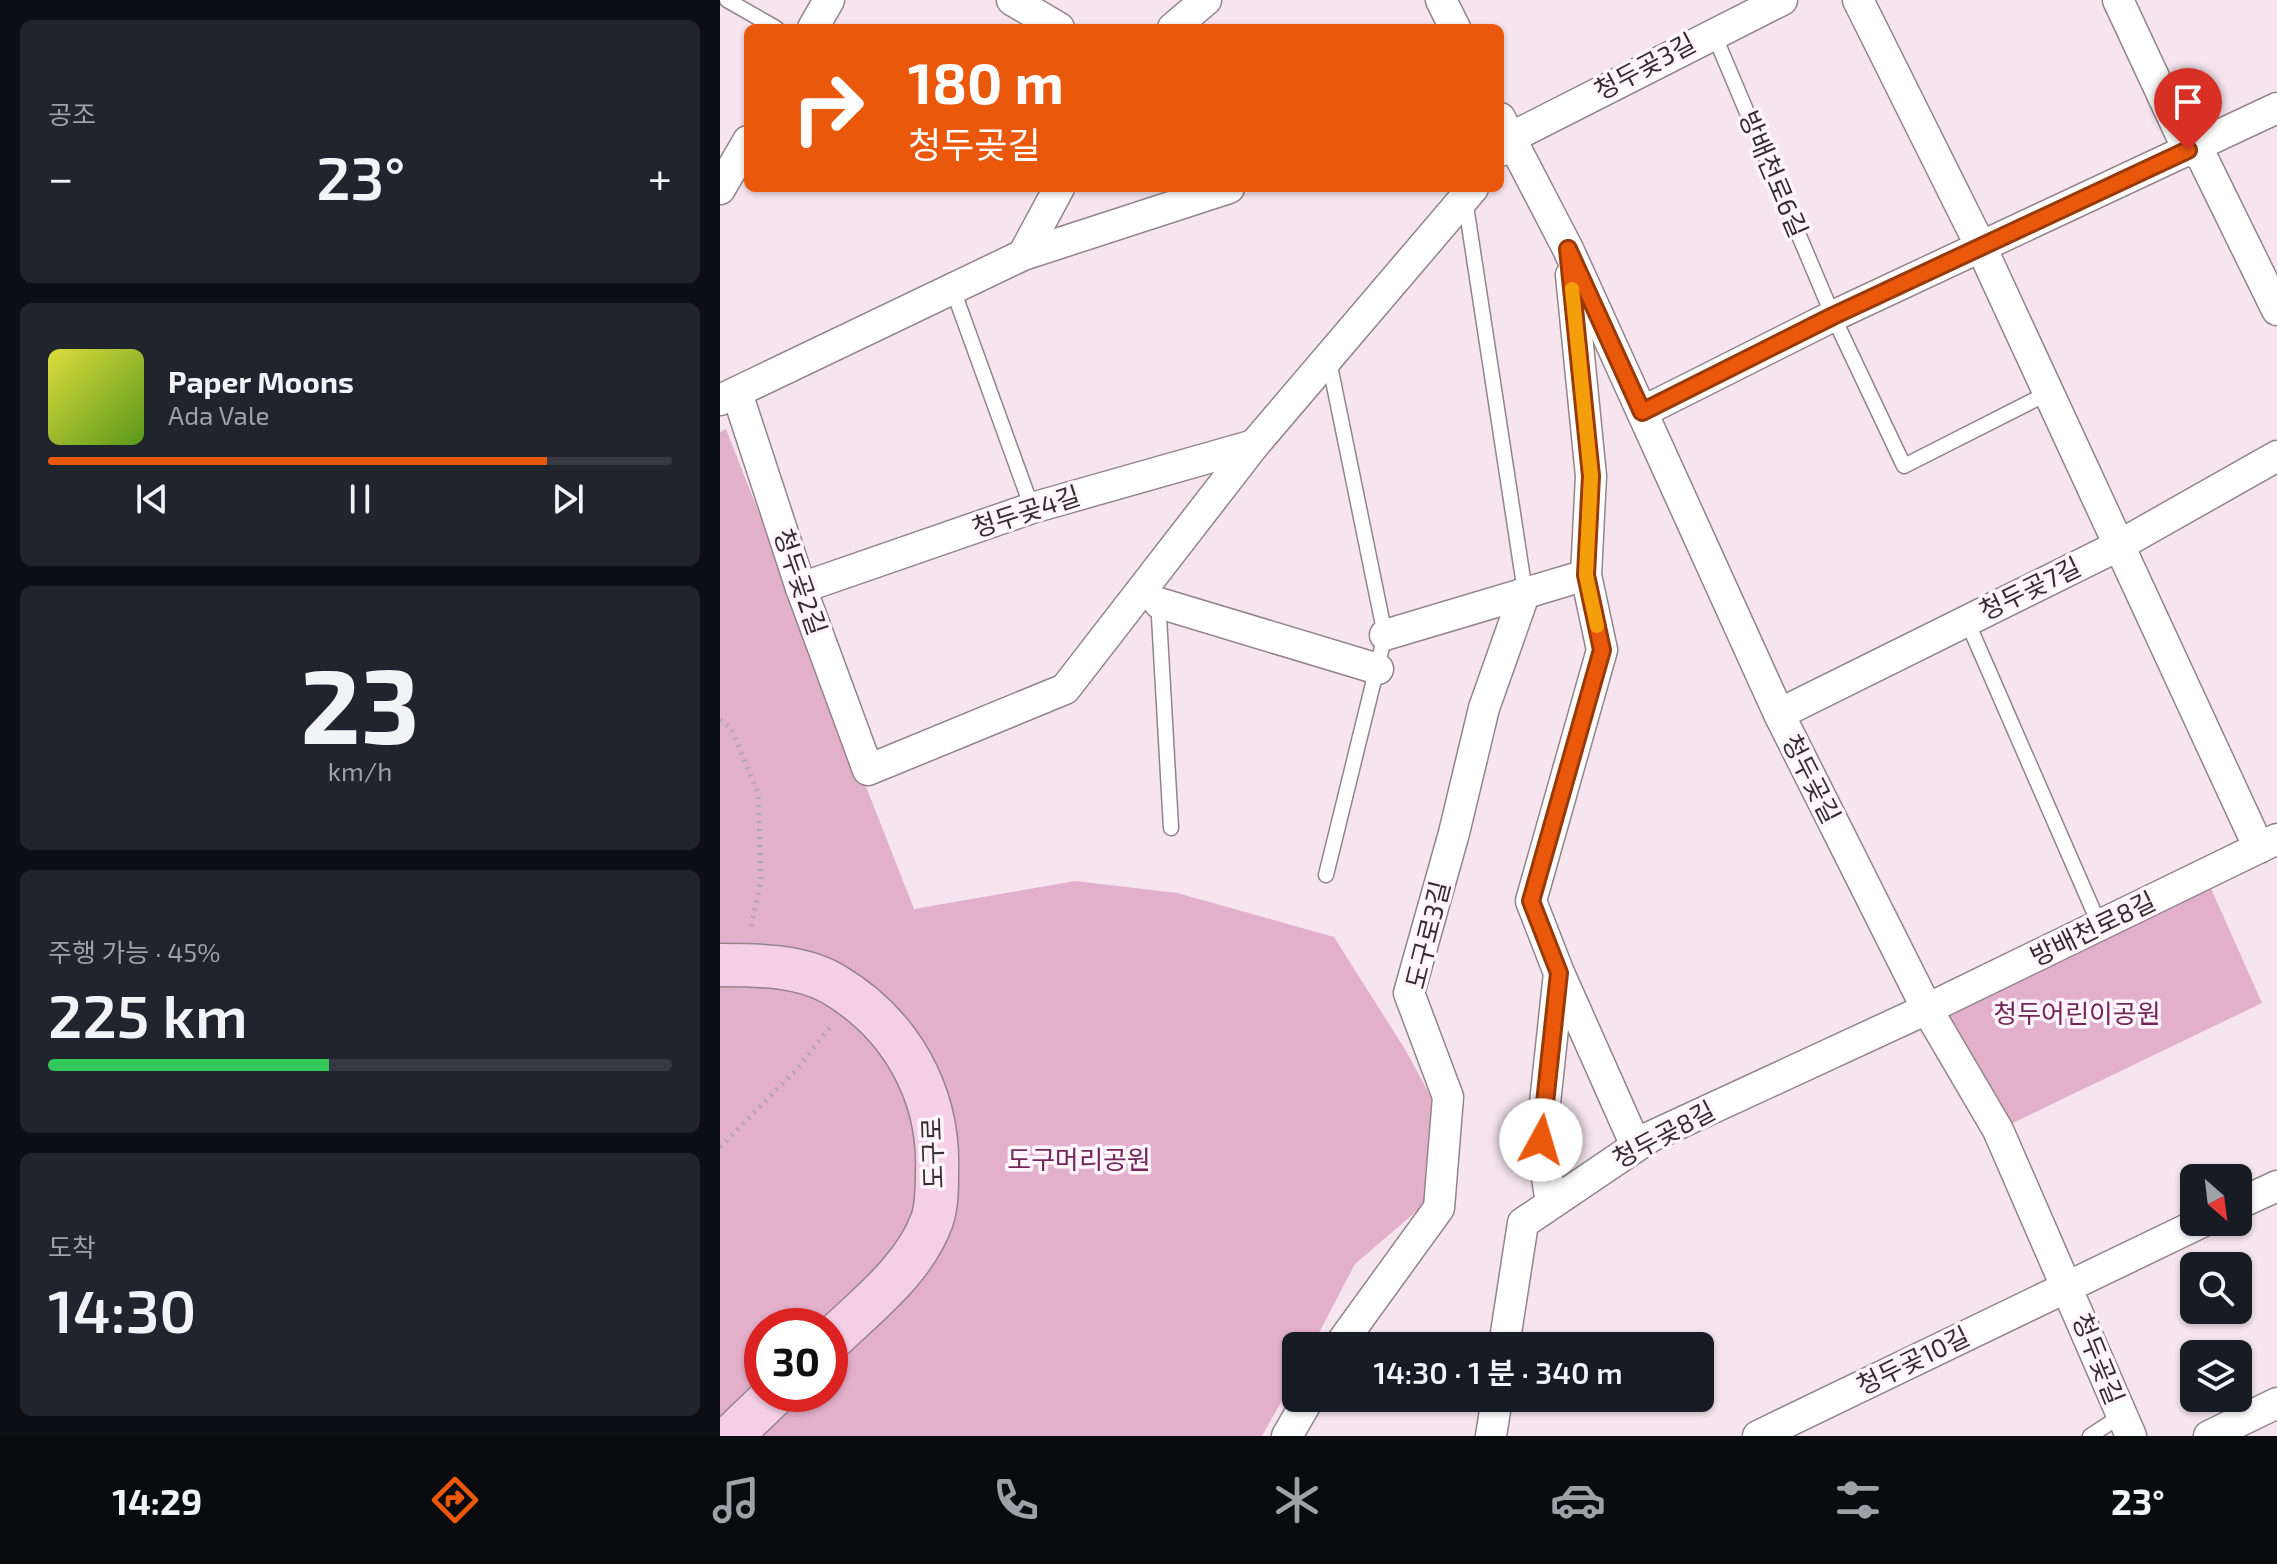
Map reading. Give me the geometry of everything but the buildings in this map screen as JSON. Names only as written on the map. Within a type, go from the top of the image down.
[{"type":"street","points":[[815,24],[829,0]]},
{"type":"street","points":[[1012,0],[1052,24]]},
{"type":"street","points":[[1178,24],[1206,0]]},
{"type":"street","points":[[1441,0],[1453,24]]},
{"type":"street","name":"청두곶3길","points":[[1504,133],[1782,0]]},
{"type":"street","points":[[1858,0],[1982,249],[2118,546]]},
{"type":"street","points":[[2118,0],[2188,150],[2201,155],[2277,310]]},
{"type":"street","points":[[1642,412],[1833,316],[1982,249],[2277,108]]},
{"type":"street","name":"청두곶길","points":[[1504,137],[1568,249],[1779,714],[1927,1009],[1998,1130],[2126,1426]]},
{"type":"street","points":[[720,189],[744,148]]},
{"type":"street","points":[[1023,255],[1057,192]]},
{"type":"street","name":"청두곶2길","points":[[1156,589],[1065,689],[868,770],[729,396],[952,286],[1023,255],[1193,193]]},
{"type":"street","points":[[1378,669],[1156,589],[1254,445],[1469,194]]},
{"type":"street","points":[[1568,249],[1591,476],[1586,575],[1602,650],[1531,901],[1559,973],[1636,1146]]},
{"type":"street","name":"청두곶4길","points":[[801,588],[1032,508],[1254,445]]},
{"type":"street","name":"청두곶7길","points":[[1779,714],[2118,546],[2277,456]]},
{"type":"street","name":"방배천로8길","points":[[1927,1009],[2268,843],[2118,546]]},
{"type":"street","points":[[1385,635],[1586,575]]},
{"type":"street","name":"도구로3길","points":[[1349,1332],[1439,1208],[1448,1097],[1409,993],[1454,833],[1484,708],[1525,592]]},
{"type":"street","name":"도구로","points":[[731,965],[790,969],[832,983],[892,1034],[926,1089],[935,1121],[937,1184],[932,1219],[918,1248],[899,1274],[848,1324]]},
{"type":"street","points":[[1551,1203],[1541,1140],[1559,973]]},
{"type":"street","name":"청두곶8길","points":[[1506,1332],[1523,1223],[1636,1146],[1927,1009]]},
{"type":"street","points":[[2252,1198],[2277,1186]]},
{"type":"street","name":"청두곶10길","points":[[1758,1436],[2180,1233]]},
{"type":"street","points":[[2209,1436],[2277,1403]]},
{"type":"street","points":[[731,1436],[756,1412]]},
{"type":"street","points":[[1287,1436],[1301,1412]]},
{"type":"street","points":[[1491,1436],[1495,1412]]},
{"type":"lane","points":[[727,0],[769,24]]},
{"type":"lane","name":"방배천로6길","points":[[1712,32],[1833,316],[1904,466],[2048,393]]},
{"type":"lane","points":[[1469,194],[1525,592]]},
{"type":"lane","points":[[952,286],[1032,508]]},
{"type":"lane","points":[[1326,875],[1385,635],[1329,361]]},
{"type":"lane","points":[[1156,589],[1171,828]]},
{"type":"lane","points":[[1967,621],[2100,926]]},
{"type":"lane","points":[[2090,1436],[2126,1426]]},
{"type":"path","points":[[720,720],[731,728],[758,793],[761,881],[731,965]]},
{"type":"path","points":[[720,1147],[797,1069],[852,999]]},
{"type":"green space","name":"도구머리공원","points":[[726,429],[914,909],[1075,881],[1177,893],[1334,937],[1406,1051],[1437,1108],[1432,1198],[1355,1264],[1319,1332],[1282,1332],[1282,1400],[1262,1436],[720,1436],[720,432]]},
{"type":"green space","name":"청두어린이공원","points":[[2205,875],[2262,1003],[1998,1130],[1927,1009]]},
{"type":"slow traffic","points":[[1572,289],[1591,476],[1586,575],[1597,626]]},
{"type":"route","points":[[1541,1140],[1559,973],[1531,901],[1602,650],[1586,575],[1591,476],[1568,249],[1642,412],[1833,316],[1982,249],[2188,150]]}]
